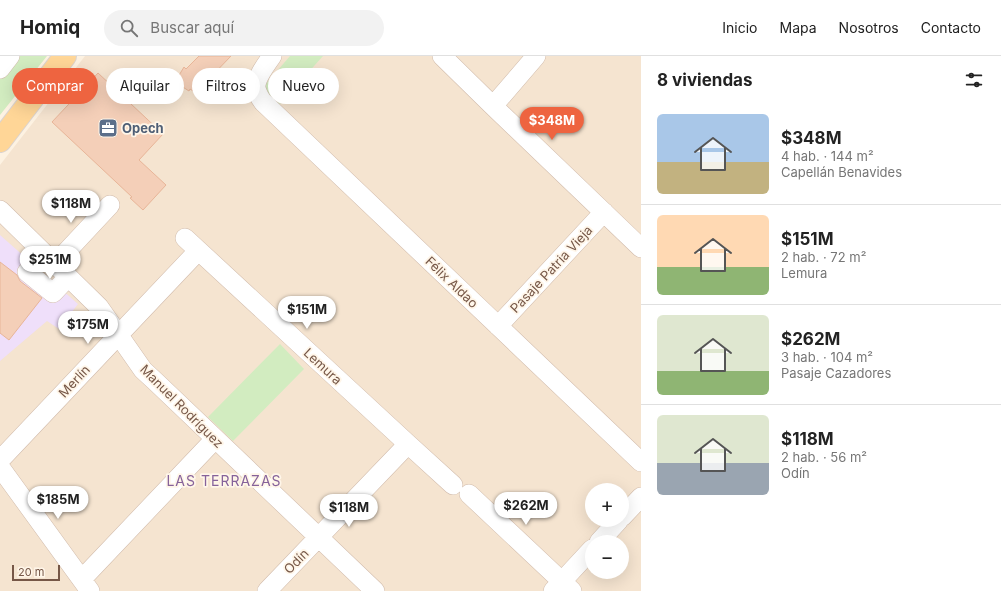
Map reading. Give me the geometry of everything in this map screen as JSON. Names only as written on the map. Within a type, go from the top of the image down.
[{"type":"main road","points":[[0,141],[66,56]]},
{"type":"street","points":[[0,69],[10,56]]},
{"type":"street","name":"Félix Aldao","points":[[272,56],[255,86],[263,102],[641,462]]},
{"type":"street","points":[[442,56],[641,248]]},
{"type":"street","points":[[493,106],[536,56]]},
{"type":"street","points":[[55,264],[110,204]]},
{"type":"street","name":"Manuel Rodríguez","points":[[0,210],[98,307],[143,370],[375,591]]},
{"type":"street","name":"Pasaje Patria Vieja","points":[[498,326],[604,212]]},
{"type":"street","name":"Lemura","points":[[185,238],[453,484]]},
{"type":"street","name":"Merlín","points":[[0,460],[198,251]]},
{"type":"street","points":[[27,272],[53,292],[56,291],[68,277]]},
{"type":"street","points":[[0,467],[86,585],[215,439]]},
{"type":"street","name":"Odín","points":[[267,591],[408,444]]},
{"type":"street","points":[[469,494],[562,588],[585,558]]},
{"type":"street","points":[[629,510],[641,497]]},
{"type":"street","points":[[605,535],[613,527]]},
{"type":"shaded area","points":[[85,56],[641,56],[641,591],[0,591],[0,165],[48,104],[98,104],[98,68],[76,68]]},
{"type":"shaded area","points":[[0,235],[78,304],[59,329],[47,321],[0,361]]},
{"type":"green space","points":[[0,56],[47,56],[37,68],[12,68],[12,100],[0,115]]},
{"type":"green space","points":[[290,56],[323,56],[312,68],[280,68]]},
{"type":"green space","points":[[268,82],[268,95],[266,93],[265,85]]},
{"type":"green space","points":[[280,344],[304,369],[233,441],[208,417]]},
{"type":"building","points":[[199,56],[231,56],[219,68],[192,68],[192,90],[190,89],[189,91],[184,88],[184,67],[186,69]]},
{"type":"building","name":"Opech","points":[[98,73],[106,81],[106,104],[131,104],[163,134],[139,160],[166,185],[143,210],[130,198],[132,197],[52,122],[69,104],[98,104]]},
{"type":"building","points":[[0,262],[17,275],[20,281],[42,298],[9,340],[0,333]]},
{"type":"place","name":"Opech","points":[[108,128]]},
{"type":"district","name":"LAS TERRAZAS","points":[[224,481]]}]
